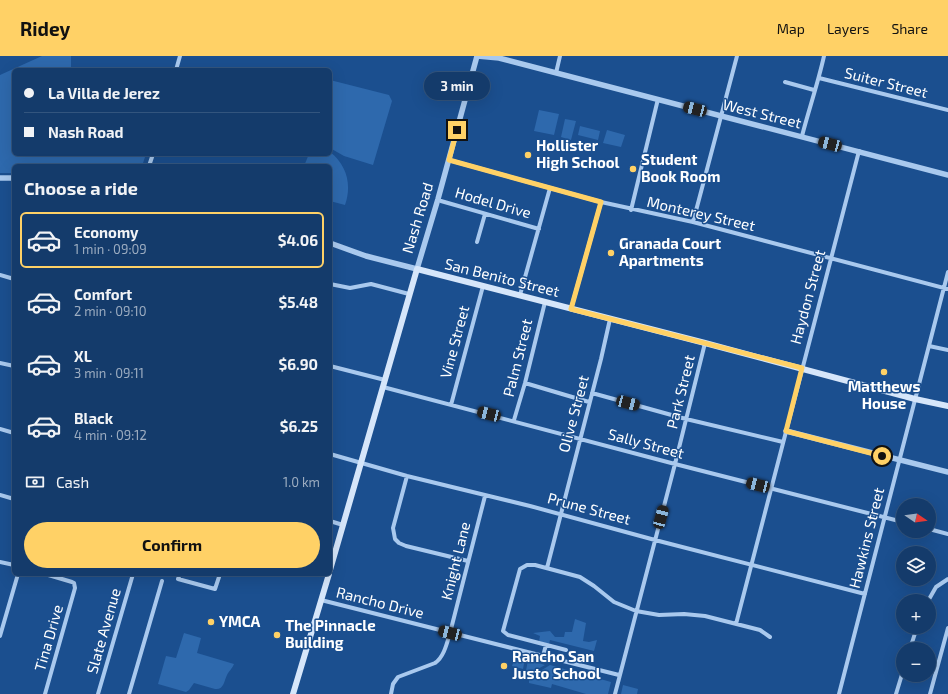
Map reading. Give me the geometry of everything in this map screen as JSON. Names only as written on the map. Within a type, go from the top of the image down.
[{"type":"main road","name":"San Benito Street","points":[[417,269],[802,368],[915,399],[948,406]]},
{"type":"main road","name":"Nash Road","points":[[332,563],[417,269]]},
{"type":"main road","points":[[293,694],[328,576]]},
{"type":"street","points":[[177,68],[180,56]]},
{"type":"street","name":"West Street","points":[[477,56],[499,58],[948,175]]},
{"type":"street","name":"Nash Road","points":[[417,269],[449,160],[477,56]]},
{"type":"street","points":[[556,73],[560,56]]},
{"type":"street","points":[[693,222],[737,56]]},
{"type":"street","points":[[802,136],[824,56]]},
{"type":"street","name":"Suiter Street","points":[[819,78],[948,110]]},
{"type":"street","points":[[785,82],[814,90]]},
{"type":"street","points":[[631,210],[658,99]]},
{"type":"street","name":"Haydon Street","points":[[736,624],[859,151]]},
{"type":"street","name":"Monterey Street","points":[[449,160],[631,210],[693,222],[946,288]]},
{"type":"street","points":[[0,178],[12,178]]},
{"type":"street","points":[[520,296],[550,188]]},
{"type":"street","name":"Hodel Drive","points":[[441,201],[539,229]]},
{"type":"street","points":[[571,309],[601,202]]},
{"type":"street","points":[[477,242],[485,214]]},
{"type":"street","name":"San Benito Street","points":[[332,244],[366,256],[417,269]]},
{"type":"street","name":"Hawkins Street","points":[[839,694],[915,399],[946,288],[948,272]]},
{"type":"street","points":[[0,275],[12,278]]},
{"type":"street","points":[[332,284],[350,288],[371,284],[409,294]]},
{"type":"street","name":"Vine Street","points":[[450,405],[483,286]]},
{"type":"street","name":"Palm Street","points":[[514,420],[525,383],[545,302]]},
{"type":"street","name":"Olive Street","points":[[547,568],[610,319]]},
{"type":"street","name":"Park Street","points":[[615,694],[705,343]]},
{"type":"street","points":[[929,346],[948,350]]},
{"type":"street","points":[[0,362],[12,365]]},
{"type":"street","name":"Sally Street","points":[[332,367],[450,405],[514,420],[675,464],[896,520]]},
{"type":"street","points":[[525,383],[589,402]]},
{"type":"street","points":[[592,393],[686,419],[783,442]]},
{"type":"street","points":[[0,429],[12,432]]},
{"type":"street","points":[[786,431],[948,472]]},
{"type":"street","name":"Prune Street","points":[[332,455],[407,476],[560,514],[866,594]]},
{"type":"street","points":[[407,476],[393,528],[395,539],[399,543],[406,546],[468,561]]},
{"type":"street","points":[[0,496],[12,499]]},
{"type":"street","name":"Knight Lane","points":[[391,694],[398,676],[438,661],[443,654],[450,633],[485,496]]},
{"type":"street","points":[[332,522],[343,525]]},
{"type":"street","points":[[936,531],[948,534]]},
{"type":"street","points":[[0,562],[12,565]]},
{"type":"street","points":[[566,650],[508,635],[504,631],[520,570],[527,566],[535,565],[580,577],[614,602],[636,611],[659,615],[696,615],[760,630],[770,638]]},
{"type":"street","points":[[0,636],[17,576]]},
{"type":"street","name":"Tina Drive","points":[[45,694],[75,588],[74,583],[52,576]]},
{"type":"street","name":"Slate Avenue","points":[[98,694],[132,576]]},
{"type":"street","points":[[179,576],[178,579],[215,589],[219,576]]},
{"type":"street","points":[[932,594],[936,588],[948,579]]},
{"type":"street","points":[[129,694],[162,581]]},
{"type":"street","name":"Rancho Drive","points":[[321,600],[620,675]]},
{"type":"street","points":[[930,694],[948,628]]},
{"type":"street","points":[[543,656],[546,645]]},
{"type":"street","points":[[896,694],[900,682]]},
{"type":"shaded area","points":[[42,56],[71,56],[71,68],[15,68]]},
{"type":"shaded area","points":[[12,70],[12,156],[145,156],[143,164],[12,164],[12,173],[0,173],[0,75]]},
{"type":"shaded area","points":[[332,81],[389,95],[392,101],[373,165],[344,156],[332,149]]},
{"type":"shaded area","points":[[539,110],[559,114],[554,135],[534,131]]},
{"type":"shaded area","points":[[565,119],[576,121],[571,140],[561,137]]},
{"type":"shaded area","points":[[580,126],[600,131],[598,140],[578,135]]},
{"type":"shaded area","points":[[607,130],[625,135],[621,147],[603,143]]},
{"type":"shaded area","points":[[332,154],[336,157],[344,169],[348,183],[345,205],[332,202],[332,164],[305,164],[308,156],[332,156]]},
{"type":"shaded area","points":[[575,619],[586,623],[583,641],[589,642],[597,640],[594,651],[550,640],[549,644],[539,641],[540,636],[533,633],[550,631],[555,637],[564,637],[565,632],[572,632]]},
{"type":"shaded area","points":[[184,633],[201,638],[197,653],[234,664],[222,687],[215,689],[194,683],[186,692],[158,684],[166,656],[176,658]]},
{"type":"shaded area","points":[[515,658],[525,659],[523,669],[512,666]]},
{"type":"shaded area","points":[[528,660],[545,665],[525,676]]},
{"type":"shaded area","points":[[550,665],[611,682],[608,694],[586,694],[552,684],[551,688],[529,683],[529,678]]},
{"type":"shaded area","points":[[623,685],[638,689],[637,694],[621,694]]},
{"type":"place","name":"Hollister High School","points":[[528,155]]},
{"type":"place","name":"Student Book Room","points":[[633,169]]},
{"type":"place","name":"Granada Court Apartments","points":[[611,253]]},
{"type":"place","name":"Matthews House","points":[[884,372]]},
{"type":"place","name":"YMCA","points":[[211,622]]},
{"type":"place","name":"The Pinnacle Building","points":[[277,635]]},
{"type":"place","name":"Rancho San Justo School","points":[[504,666]]},
{"type":"route","points":[[457,130],[449,160],[601,202],[571,309],[802,368],[786,431],[882,456]]}]
